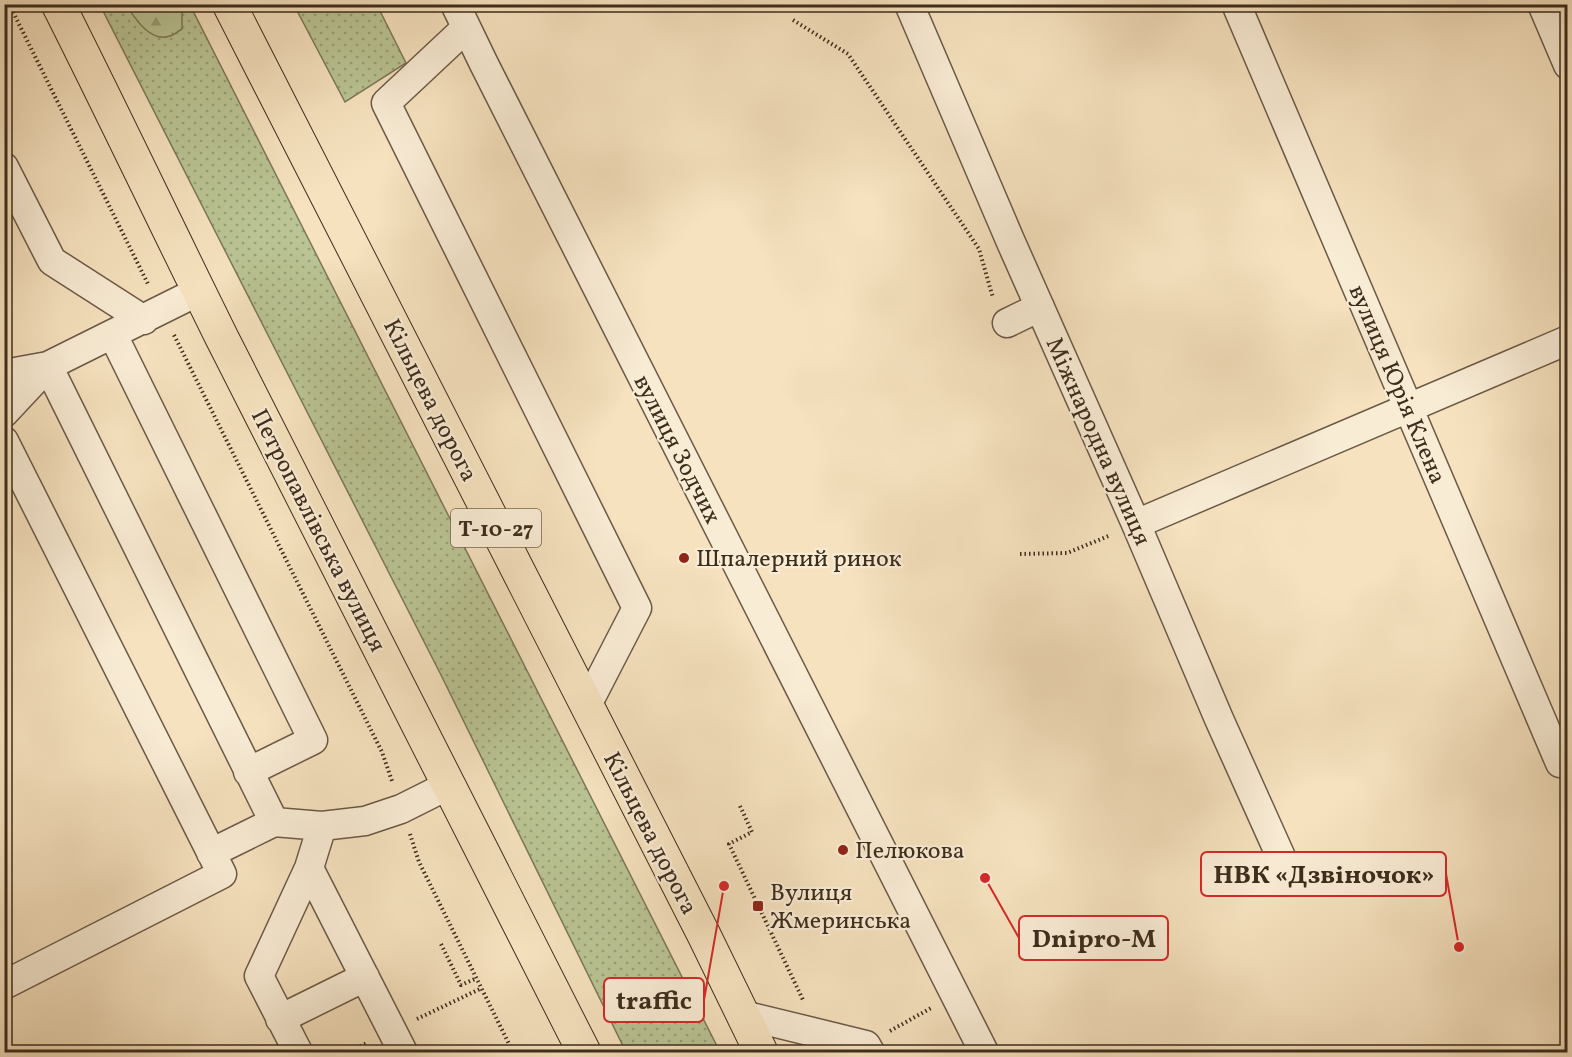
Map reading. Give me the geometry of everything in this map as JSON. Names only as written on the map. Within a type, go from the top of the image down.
[{"type":"highway","name":"Петропавлівська вулиця","points":[[58,4],[199,291],[584,1053]]},
{"type":"highway","name":"Кільцева дорога","points":[[229,4],[704,935],[761,1053]]},
{"type":"street","name":"Міжнародна вулиця","points":[[909,4],[1219,719],[1290,877]]},
{"type":"street","name":"вулиця Юрія Клена","points":[[1236,4],[1560,763]]},
{"type":"street","points":[[1542,4],[1568,65]]},
{"type":"street","points":[[460,16],[386,104],[637,608],[587,705]]},
{"type":"street","name":"вулиця Зодчих","points":[[460,16],[984,1053]]},
{"type":"street","points":[[4,167],[52,261],[153,315]]},
{"type":"street","points":[[4,374],[48,366],[199,291]]},
{"type":"street","points":[[1001,313],[1040,307]]},
{"type":"street","points":[[112,335],[314,740],[248,772]]},
{"type":"street","points":[[1136,524],[1568,340]]},
{"type":"street","points":[[4,413],[48,366]]},
{"type":"street","points":[[48,366],[274,822]]},
{"type":"street","points":[[4,441],[222,874],[4,985]]},
{"type":"street","points":[[211,853],[274,822],[322,826],[365,820],[401,809],[450,785]]},
{"type":"street","points":[[298,1053],[259,976],[309,868],[322,826]]},
{"type":"street","points":[[309,868],[403,1053]]},
{"type":"street","points":[[280,1019],[365,977]]},
{"type":"street","points":[[743,1016],[819,1033],[868,1049]]},
{"type":"path","points":[[9,4],[153,315],[382,752],[419,862],[513,1053]]},
{"type":"path","points":[[793,20],[848,54],[979,249],[1001,313]]},
{"type":"path","points":[[1020,554],[1066,553],[1136,524]]},
{"type":"path","points":[[740,806],[752,832],[729,844],[819,1033]]},
{"type":"path","points":[[441,944],[461,985],[477,978]]},
{"type":"path","points":[[868,1049],[954,995]]},
{"type":"green space","points":[[100,5],[190,5],[720,1052],[626,1052],[442,677]]},
{"type":"green space","points":[[126,5],[181,5],[182,29],[170,36],[156,36],[144,28]]},
{"type":"green space","points":[[294,5],[377,5],[406,63],[345,102]]},
{"type":"place","name":"Шпалерний ринок","points":[[684,558]]},
{"type":"place","name":"Пелюкова","points":[[843,850]]},
{"type":"place","name":"Dnipro-M","points":[[985,878]]},
{"type":"place","name":"traffic","points":[[724,886]]},
{"type":"place","name":"Вулиця Жмеринська","points":[[758,906]]},
{"type":"place","name":"НВК «Дзвіночок»","points":[[1459,947]]}]
